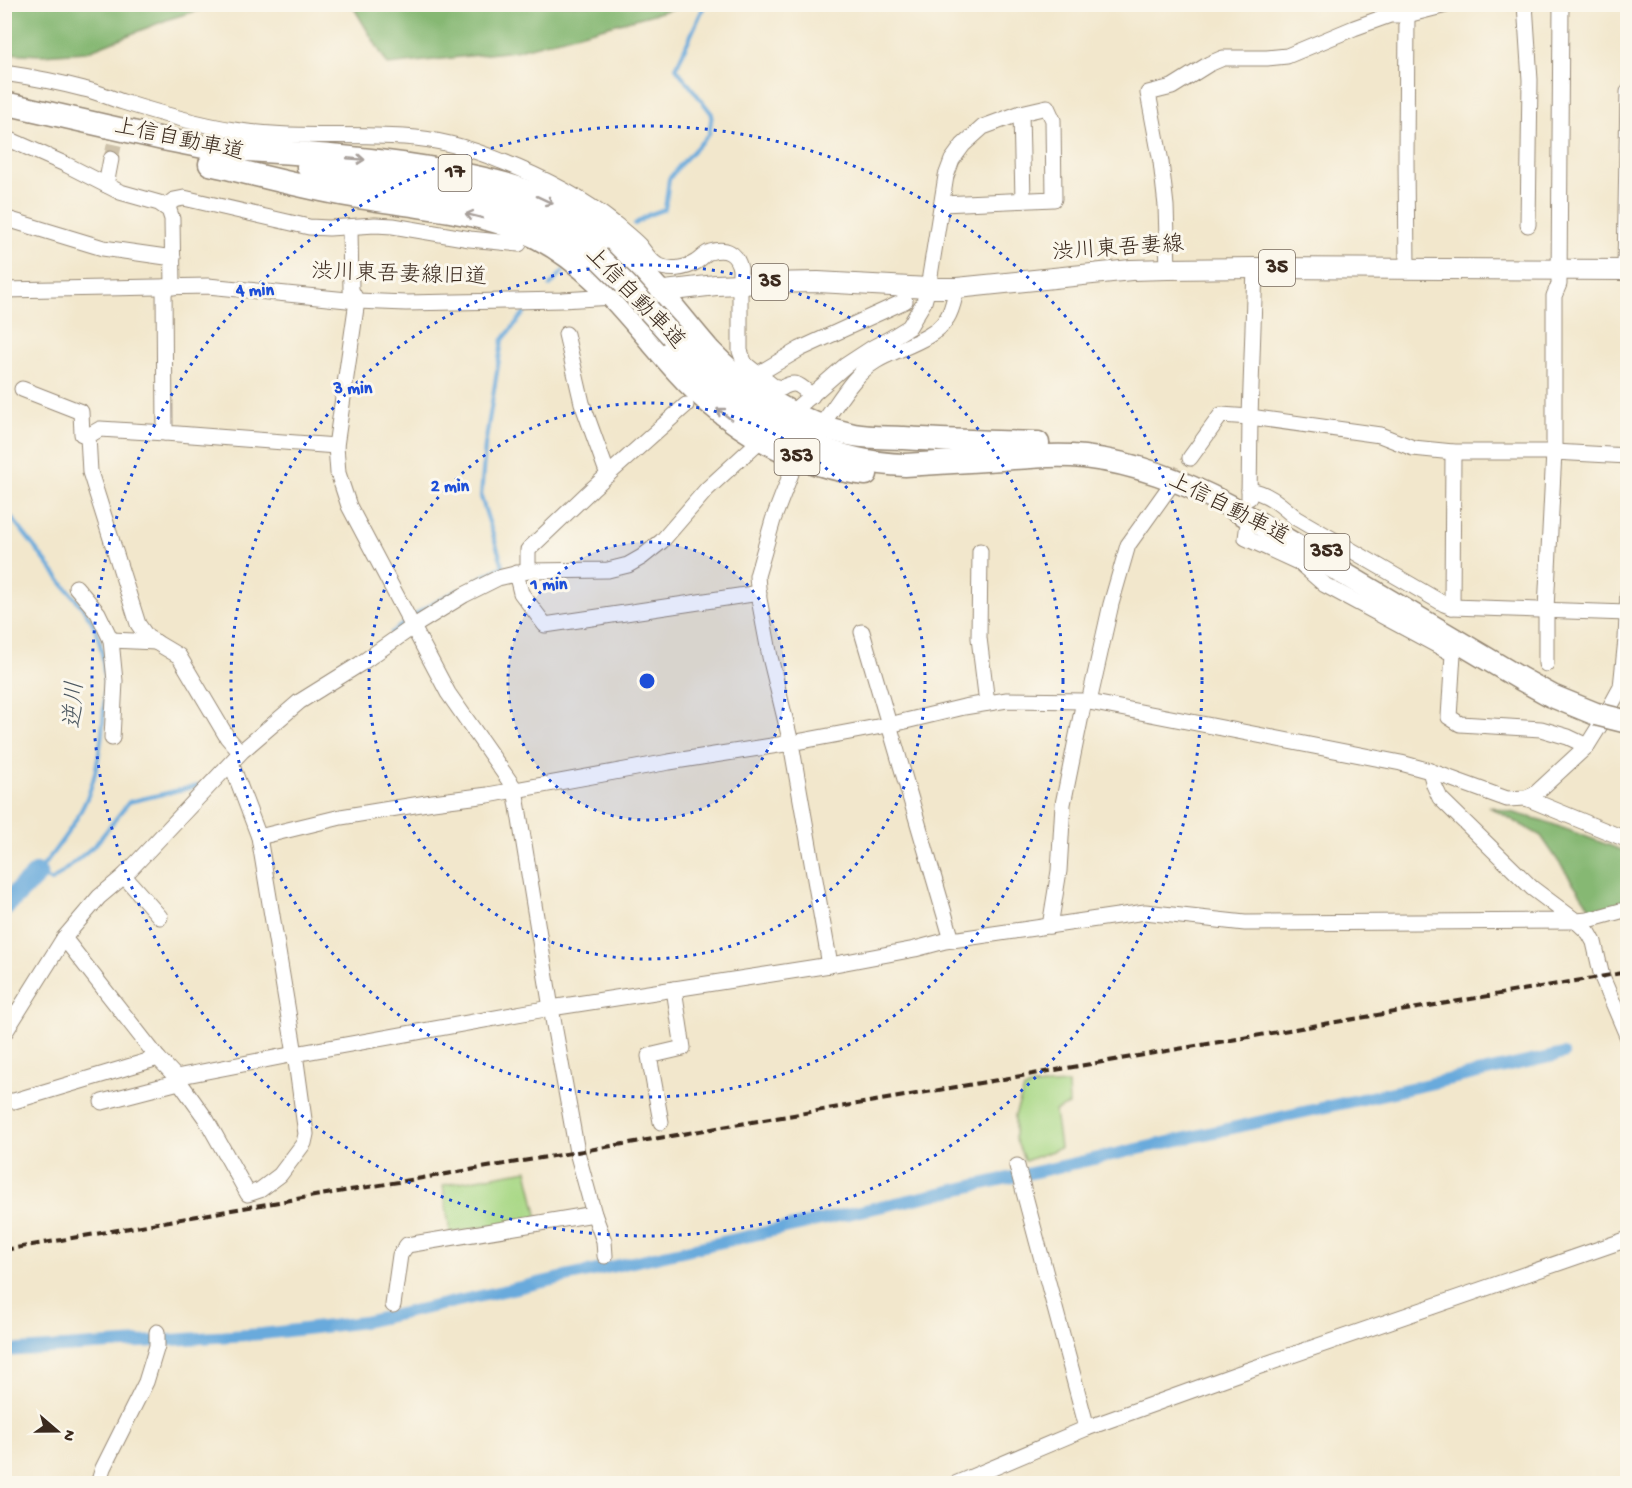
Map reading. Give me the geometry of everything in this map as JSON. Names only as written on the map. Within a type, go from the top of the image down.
[{"type":"highway","name":"上信自動車道","points":[[4,103],[163,139],[212,156]]},
{"type":"highway","name":"上信自動車道","points":[[4,116],[305,176],[389,183],[466,195],[505,205],[543,221],[598,257],[627,286],[688,356],[725,392],[766,422],[790,434],[857,450],[903,453],[1108,448],[1140,456],[1190,474],[1215,486],[1519,667],[1599,710],[1628,722]]},
{"type":"highway","name":"17","points":[[212,156],[307,154],[404,164],[483,178],[517,188],[547,199],[593,228],[615,245],[660,292]]},
{"type":"highway","name":"17","points":[[212,156],[304,187],[472,215],[509,226],[561,252],[589,273],[613,297]]},
{"type":"highway","name":"353","points":[[660,292],[710,351],[738,378],[774,404],[796,416],[837,430],[877,439],[1039,449]]},
{"type":"highway","name":"353","points":[[613,297],[679,374],[708,401],[729,418],[770,444],[807,461],[847,472],[892,474],[934,471],[1039,449]]},
{"type":"highway","name":"上信自動車道","points":[[1599,710],[1628,712]]},
{"type":"main road","name":"渋川東吾妻線","points":[[613,297],[740,284],[818,282],[957,288],[1131,270],[1168,269],[1626,270]]},
{"type":"street","points":[[1168,269],[1166,206],[1161,162],[1148,93],[1172,87],[1223,58],[1287,56],[1390,15],[1407,15],[1450,4]]},
{"type":"street","points":[[1525,4],[1530,80],[1528,225]]},
{"type":"street","points":[[1546,664],[1546,609],[1554,453],[1554,297],[1559,284],[1562,4]]},
{"type":"street","points":[[1407,15],[1407,269]]},
{"type":"street","points":[[4,73],[87,89],[163,114],[231,130],[263,134],[406,137],[435,140],[467,148],[502,161],[565,190],[590,206],[616,225],[655,264],[675,269],[686,267],[708,252],[721,249],[734,255],[738,260],[740,351],[744,364],[773,386],[782,388],[790,384],[798,385],[812,396]]},
{"type":"street","points":[[1626,270],[1628,92]]},
{"type":"street","points":[[120,120],[124,102]]},
{"type":"street","points":[[798,407],[846,365],[909,327],[924,302],[928,288],[946,176],[952,160],[963,145],[983,127],[1021,113],[1047,107],[1053,120],[1054,199],[942,204]]},
{"type":"street","points":[[1021,113],[1023,200]]},
{"type":"street","points":[[4,137],[120,192],[159,203],[169,210],[172,219],[173,258],[169,287],[165,433]]},
{"type":"street","points":[[404,156],[406,137]]},
{"type":"street","points":[[106,185],[111,159]]},
{"type":"street","points":[[165,207],[174,200],[184,198],[309,227],[393,226],[470,239],[519,244]]},
{"type":"street","points":[[393,226],[396,208]]},
{"type":"street","points":[[4,218],[103,248],[173,258]]},
{"type":"street","points":[[350,228],[351,290],[357,301],[336,446],[338,473],[349,506],[448,693],[515,789],[577,1152],[604,1241],[605,1256]]},
{"type":"street","points":[[1255,268],[1249,494],[1261,492],[1279,503],[1296,518],[1452,607],[1627,613]]},
{"type":"street","name":"渋川東吾妻線旧道","points":[[4,290],[208,286],[357,301],[406,303],[613,297]]},
{"type":"street","points":[[825,420],[853,382],[875,361],[937,330],[946,320],[957,288]]},
{"type":"street","points":[[760,376],[764,371],[800,349],[904,301]]},
{"type":"street","points":[[566,334],[582,403],[608,475]]},
{"type":"street","points":[[22,389],[81,412],[82,434],[88,436],[100,429],[336,446]]},
{"type":"street","points":[[686,405],[528,550],[522,572],[520,593],[545,626],[759,593]]},
{"type":"street","points":[[1190,458],[1221,415],[1380,435],[1413,448],[1452,452],[1628,456]]},
{"type":"street","points":[[64,938],[158,1058],[178,1079],[206,1119],[248,1194],[260,1190],[280,1175],[304,1143],[306,1134],[259,837],[236,752],[179,656],[147,637],[138,624],[90,472],[88,436]]},
{"type":"street","points":[[4,1034],[64,938],[99,897],[124,876],[236,752],[299,702],[360,664],[411,621],[498,578],[522,572],[608,570],[628,565],[662,541],[707,489],[755,445]]},
{"type":"street","points":[[1452,452],[1452,607]]},
{"type":"street","points":[[795,463],[773,520],[757,576],[770,657],[791,743],[830,965]]},
{"type":"street","points":[[1050,926],[1059,871],[1063,804],[1111,604],[1128,545],[1173,482]]},
{"type":"street","points":[[1248,523],[1246,538],[1300,564],[1325,585],[1453,654],[1449,717],[1454,721],[1460,724],[1540,729],[1568,736],[1587,746]]},
{"type":"street","points":[[980,551],[979,638],[987,704]]},
{"type":"street","points":[[76,587],[98,613],[111,640],[115,681],[112,738]]},
{"type":"street","points":[[259,837],[341,817],[488,795],[669,762],[791,743],[1007,700],[1086,702],[1401,763],[1507,799],[1526,798],[1535,794],[1587,746],[1621,687],[1627,639],[1628,592]]},
{"type":"street","points":[[862,632],[952,940]]},
{"type":"street","points":[[111,640],[156,642]]},
{"type":"street","points":[[1430,771],[1440,798],[1532,888],[1589,933],[1594,942],[1602,977],[1628,1038]]},
{"type":"street","points":[[1526,798],[1628,840]]},
{"type":"street","points":[[124,876],[160,917]]},
{"type":"street","points":[[102,1102],[178,1079],[295,1054],[551,1008],[830,965],[952,940],[1145,912],[1245,923],[1576,921],[1628,909]]},
{"type":"street","points":[[661,1122],[649,1056],[684,1055],[674,989]]},
{"type":"street","points":[[4,1101],[14,1101],[158,1058]]},
{"type":"street","points":[[1017,1166],[1087,1428]]},
{"type":"street","points":[[393,1305],[400,1255],[407,1245],[594,1214]]},
{"type":"street","points":[[955,1484],[1087,1428],[1628,1239]]},
{"type":"street","points":[[98,1484],[103,1468],[146,1383],[157,1338]]},
{"type":"green space","points":[[5,4],[216,5],[169,19],[86,52],[41,55],[5,53]]},
{"type":"green space","points":[[352,5],[687,5],[515,51],[388,65]]},
{"type":"green space","points":[[1488,806],[1544,821],[1627,852],[1627,902],[1593,912],[1541,836]]},
{"type":"green space","points":[[1068,1084],[1069,1105],[1055,1111],[1060,1148],[1025,1161],[1015,1138],[1015,1115],[1024,1089],[1032,1086]]},
{"type":"green space","points":[[527,1170],[538,1219],[450,1233],[443,1185]]},
{"type":"waterway","points":[[635,224],[648,215],[665,209],[669,179],[709,134],[712,114],[676,68],[705,4]]},
{"type":"waterway","points":[[550,286],[563,271]]},
{"type":"waterway","points":[[475,581],[503,566],[481,497],[485,445],[502,341],[527,309]]},
{"type":"waterway","name":"逆川","points":[[4,508],[88,615],[98,637],[102,659],[104,709],[102,734],[93,780],[77,818],[37,874],[52,881],[96,844],[129,802],[201,785]]},
{"type":"waterway","points":[[413,617],[458,590]]},
{"type":"waterway","points":[[391,633],[407,621]]},
{"type":"waterway","name":"逆川","points":[[4,906],[37,874]]},
{"type":"waterway","points":[[4,1351],[262,1334],[364,1322],[1563,1054]]},
{"type":"tunnel","points":[[111,159],[120,120]]},
{"type":"tunnel","points":[[1173,482],[1190,458]]},
{"type":"railway","points":[[4,1250],[1628,972]]}]
